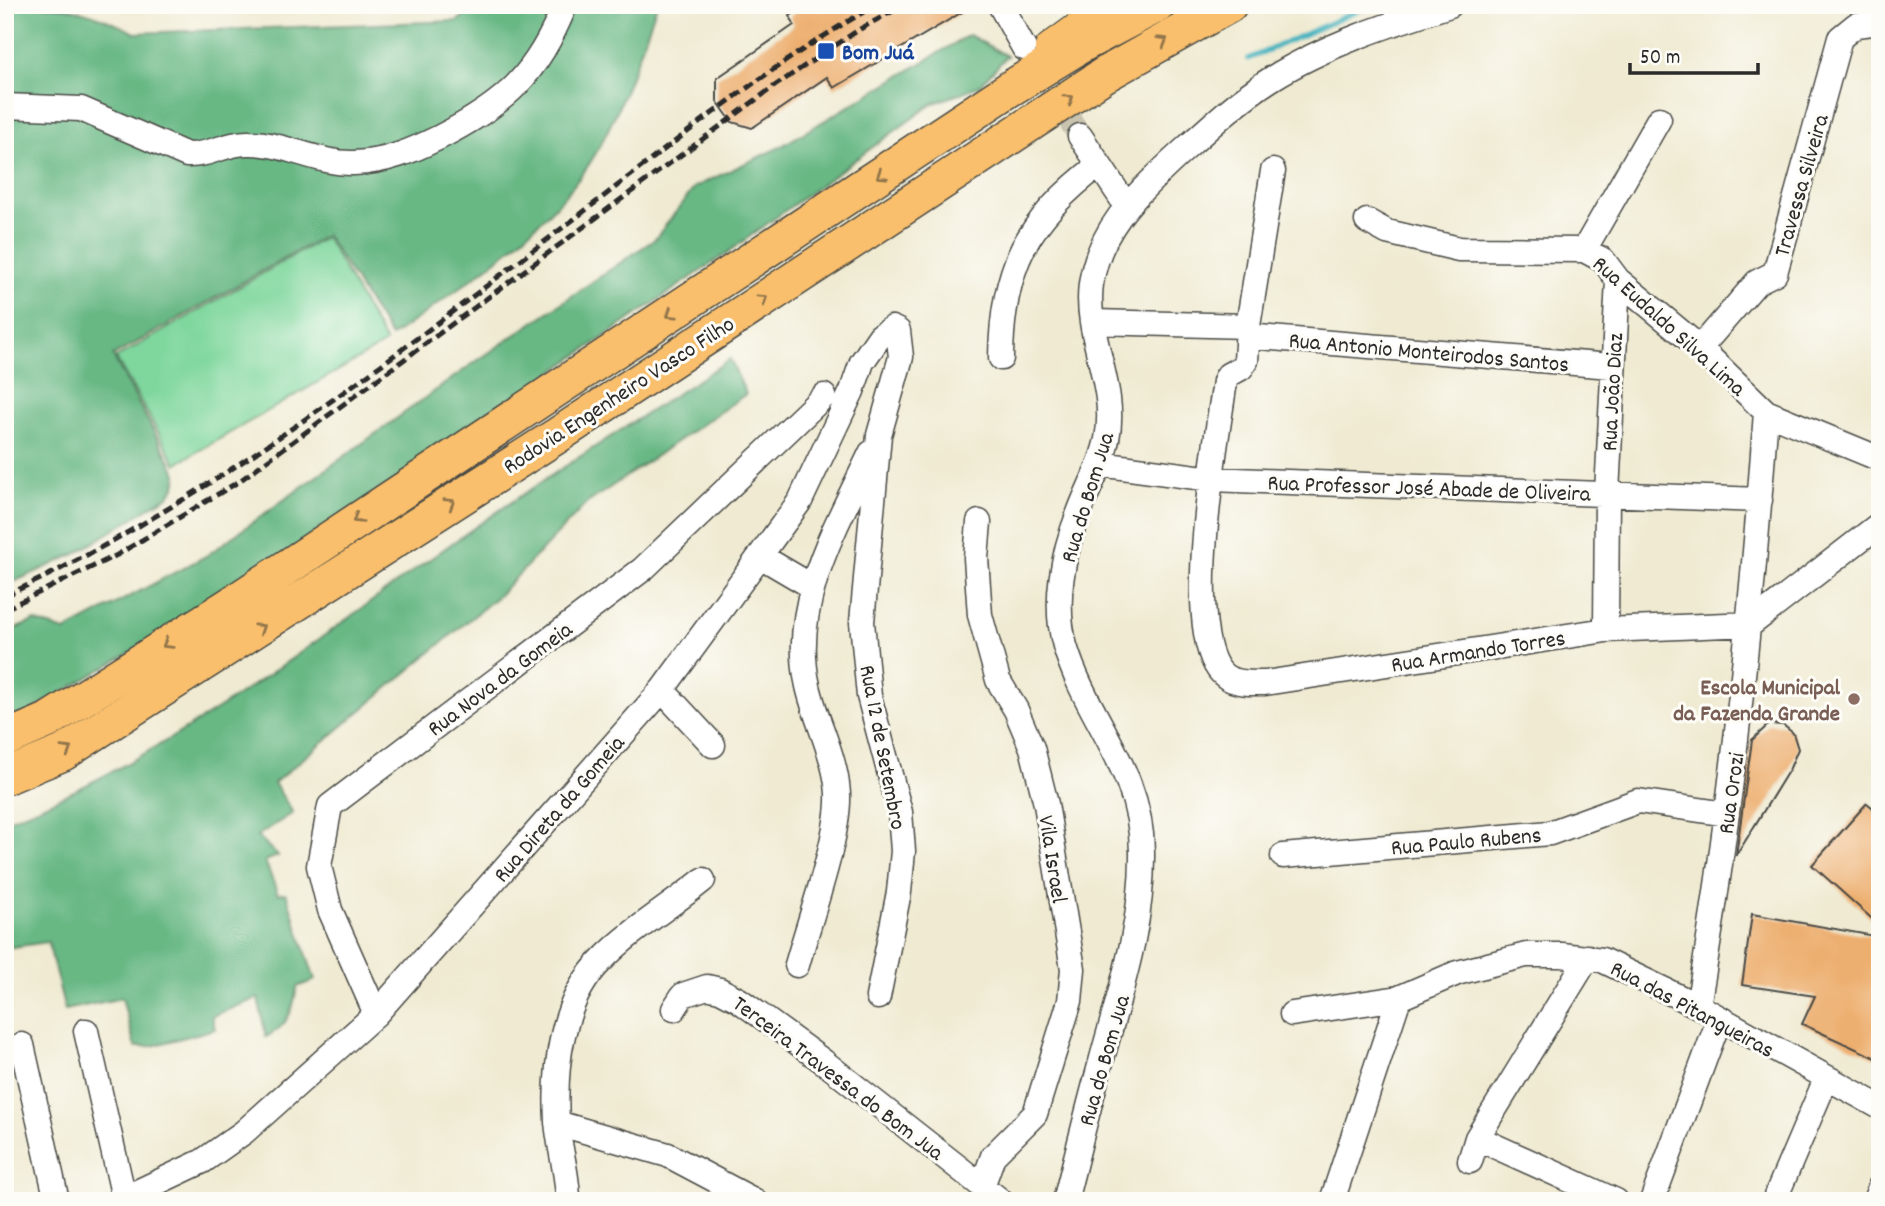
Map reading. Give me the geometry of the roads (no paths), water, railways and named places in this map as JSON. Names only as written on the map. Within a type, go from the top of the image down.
[{"type":"highway","name":"Rodovia Engenheiro Vasco Filho","points":[[5,739],[47,721],[227,607],[937,137],[1081,45],[1157,5]]},
{"type":"highway","name":"Rodovia Engenheiro Vasco Filho","points":[[5,778],[63,754],[547,442],[1104,75],[1229,5]]},
{"type":"main road","points":[[937,137],[1007,80],[1109,5]]},
{"type":"street","points":[[5,106],[81,109],[187,155],[201,155],[251,143],[339,162],[354,163],[401,156],[484,114],[512,90],[548,42],[565,5]]},
{"type":"street","points":[[1000,5],[1024,48]]},
{"type":"street","name":"Rua do Bom Jua","points":[[1065,1201],[1124,984],[1138,916],[1142,853],[1135,797],[1065,646],[1060,612],[1062,571],[1077,515],[1100,464],[1107,438],[1109,400],[1090,298],[1095,265],[1126,205],[1227,111],[1273,78],[1347,42],[1450,5]]},
{"type":"street","name":"Travessa Silveira","points":[[1700,348],[1756,282],[1775,273],[1840,38],[1856,24],[1880,22]]},
{"type":"street","points":[[1584,250],[1659,119]]},
{"type":"street","points":[[1080,136],[1126,205]]},
{"type":"street","points":[[1001,358],[1005,296],[1013,266],[1031,234],[1052,208],[1099,166]]},
{"type":"street","points":[[1211,480],[1225,381],[1228,375],[1241,368],[1246,361],[1248,331],[1273,171]]},
{"type":"street","name":"Rua Eudaldo Silva Lima","points":[[1367,221],[1387,232],[1459,249],[1584,250],[1603,260],[1618,280],[1700,348],[1766,412],[1880,459]]},
{"type":"street","name":"Rua João Diaz","points":[[1606,630],[1607,493],[1618,280]]},
{"type":"street","name":"Rua Antonio Monteirodos Santos","points":[[1094,322],[1248,331],[1612,366]]},
{"type":"street","name":"Rua Direta da Gomeia","points":[[121,1199],[203,1161],[244,1132],[376,1014],[662,690],[800,501],[852,391],[862,362],[880,335],[892,328],[898,331]]},
{"type":"street","name":"Rua 12 de Setembro","points":[[878,997],[899,892],[903,851],[900,811],[869,696],[862,622],[879,435],[898,373],[902,346],[898,331]]},
{"type":"street","name":"Rua Nova da Gomeia","points":[[376,1014],[330,910],[319,866],[330,806],[643,569],[824,396]]},
{"type":"street","name":"Rua Orozi","points":[[1698,1006],[1727,814],[1751,624],[1766,412]]},
{"type":"street","points":[[797,965],[836,819],[838,793],[808,687],[803,654],[805,618],[829,542],[879,435]]},
{"type":"street","name":"Rua Professor José Abade de Oliveira","points":[[1100,464],[1211,480],[1760,500]]},
{"type":"street","name":"Rua Armando Torres","points":[[1211,480],[1203,561],[1204,628],[1215,662],[1226,678],[1265,683],[1606,630],[1751,624]]},
{"type":"street","name":"Vila Israel","points":[[979,522],[976,558],[980,615],[998,680],[1016,710],[1032,748],[1046,804],[1073,969],[1070,1001],[1035,1114],[1026,1127],[993,1156],[983,1184]]},
{"type":"street","points":[[1751,624],[1880,524]]},
{"type":"street","points":[[767,561],[813,587]]},
{"type":"street","points":[[662,690],[713,745]]},
{"type":"street","name":"Rua Paulo Rubens","points":[[1283,856],[1550,833],[1638,801],[1727,814]]},
{"type":"street","points":[[572,1199],[557,1123],[557,1083],[565,1028],[573,1002],[600,961],[703,880]]},
{"type":"street","name":"Rua das Pitangueiras","points":[[1292,1014],[1399,998],[1496,960],[1526,955],[1588,957],[1602,960],[1698,1006],[1880,1107]]},
{"type":"street","points":[[1588,957],[1473,1150],[1616,1201]]},
{"type":"street","name":"Terceira Travessa do Bom Jua","points":[[674,1009],[683,995],[694,989],[720,989],[780,1028],[983,1184],[1001,1201]]},
{"type":"street","points":[[1332,1201],[1399,998]]},
{"type":"street","points":[[1652,1201],[1719,1020]]},
{"type":"street","points":[[86,1031],[121,1199]]},
{"type":"street","points":[[22,1045],[57,1201]]},
{"type":"street","points":[[1774,1201],[1826,1079]]},
{"type":"street","points":[[557,1123],[668,1155],[755,1200]]},
{"type":"street","points":[[1875,1201],[1880,1187]]},
{"type":"waterway","points":[[1248,59],[1371,5]]},
{"type":"tunnel","points":[[1030,57],[1080,136]]},
{"type":"railway","points":[[5,596],[83,557],[232,469],[374,370],[762,77],[876,5]]},
{"type":"railway","points":[[5,609],[117,555],[238,482],[776,85],[860,29],[904,5]]},
{"type":"place","name":"Bom Juá","points":[[826,51]]},
{"type":"place","name":"Escola Municipal da Fazenda Grande","points":[[1854,699]]}]
